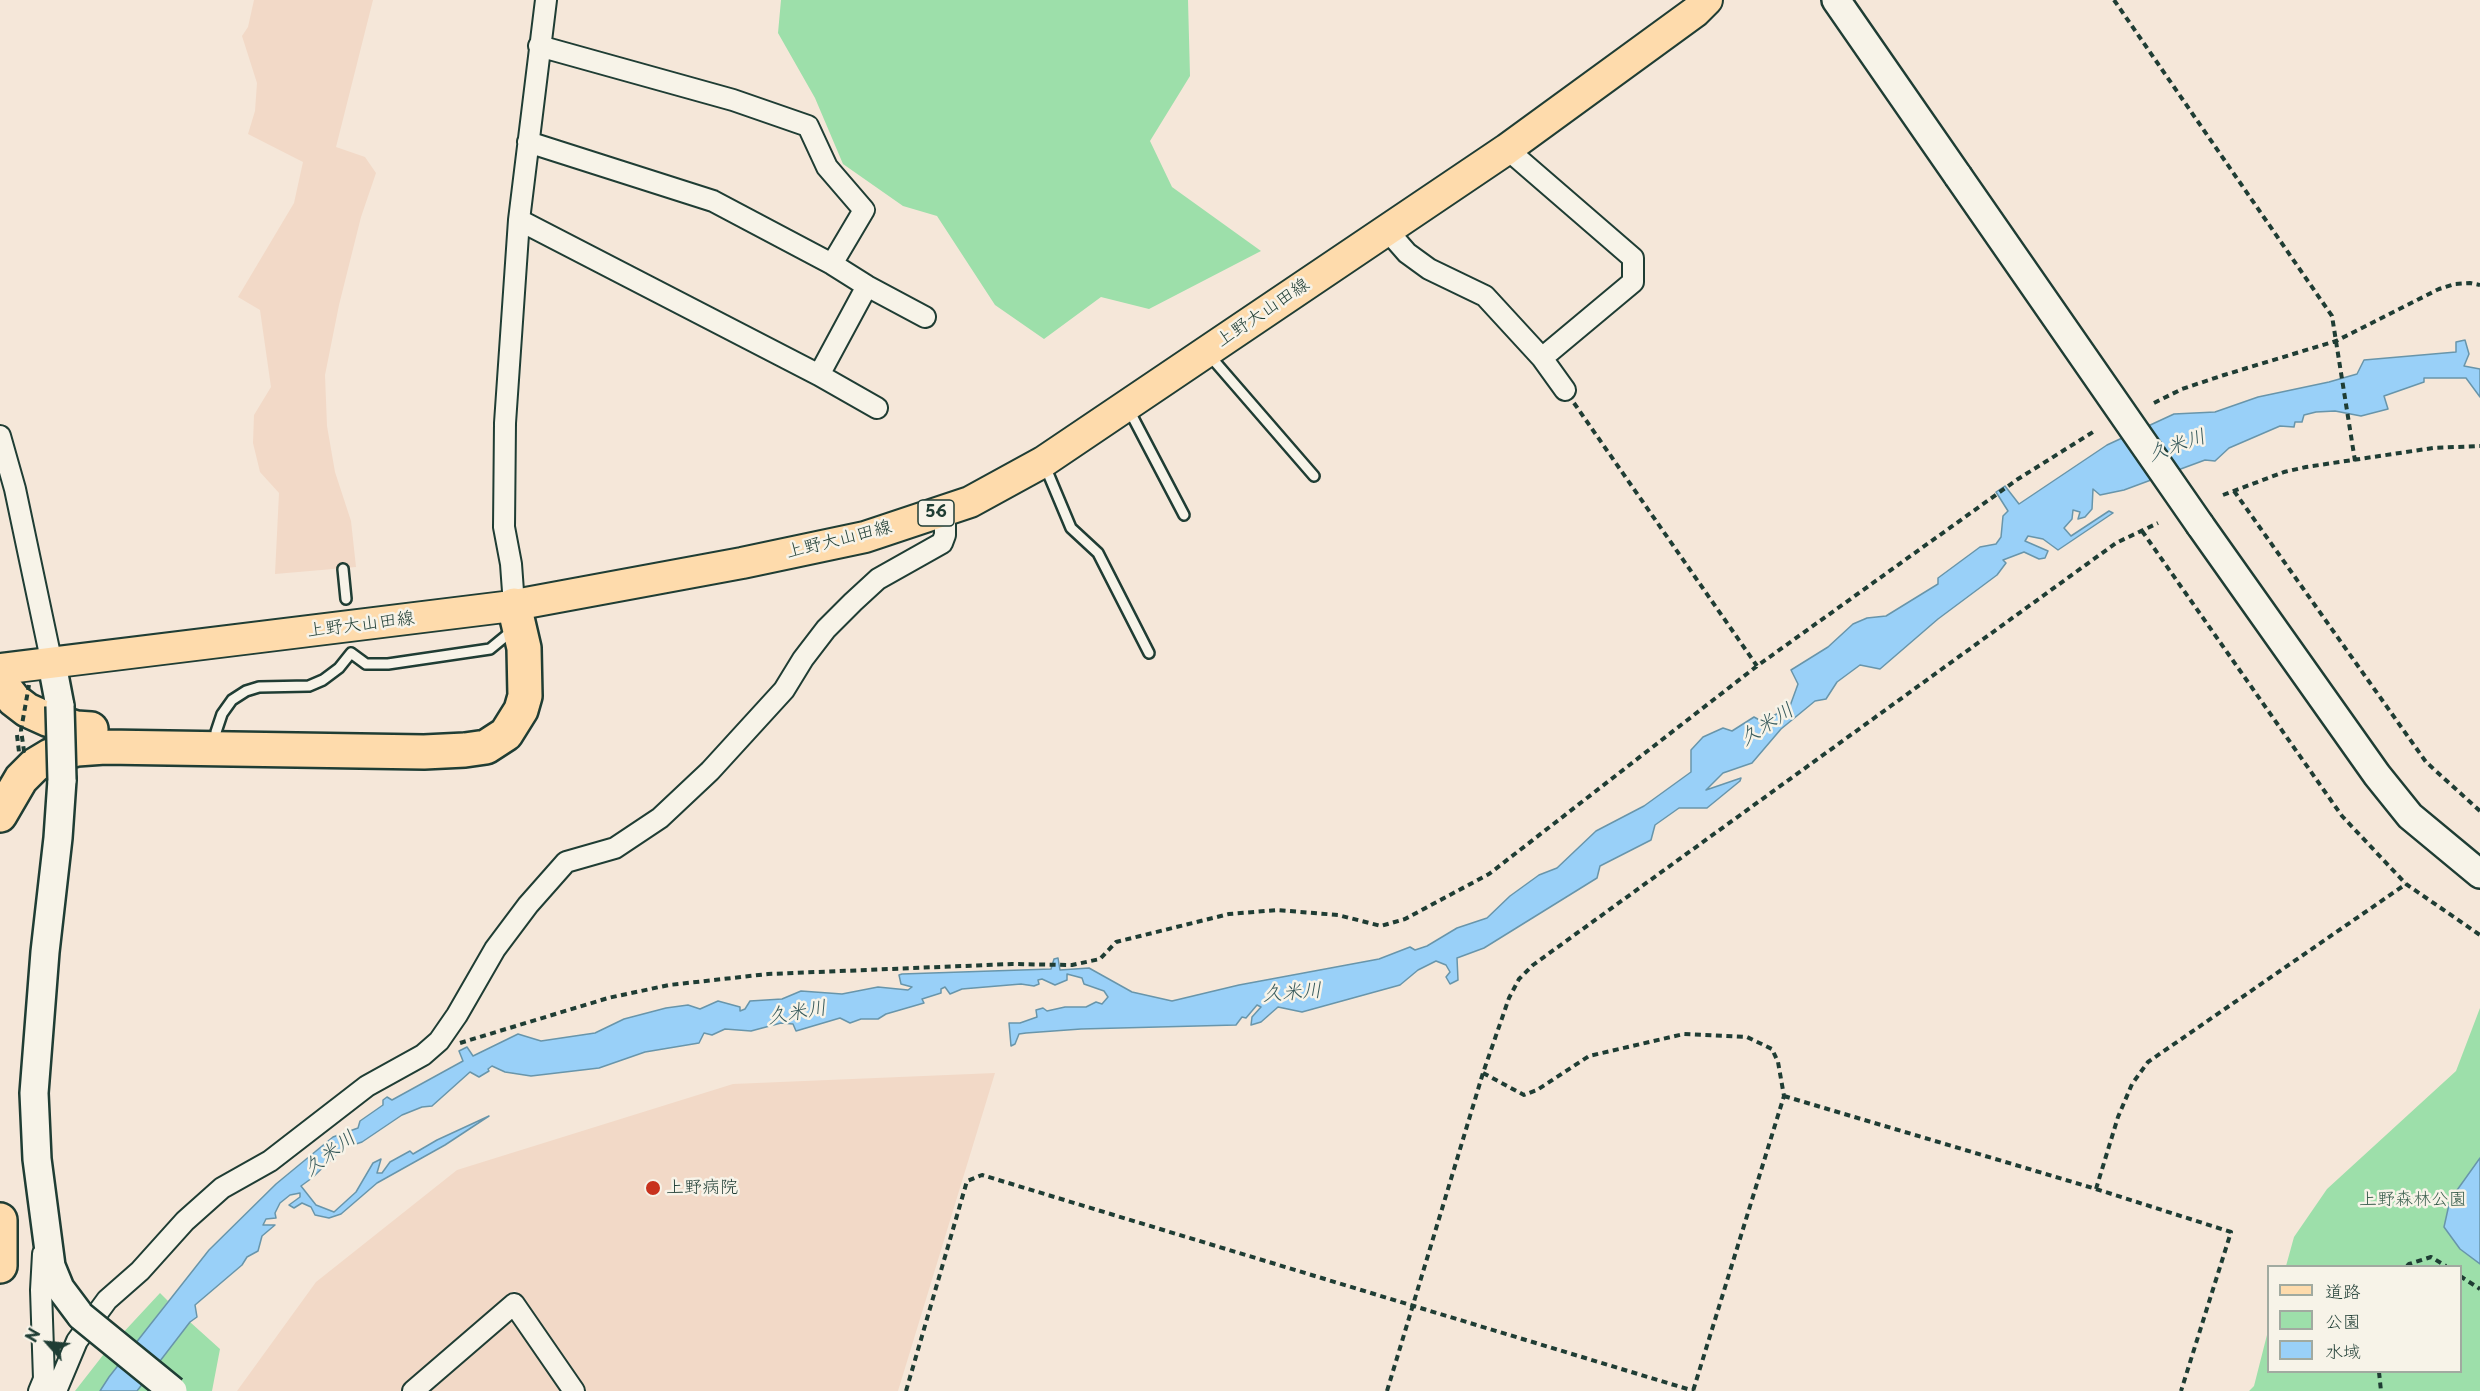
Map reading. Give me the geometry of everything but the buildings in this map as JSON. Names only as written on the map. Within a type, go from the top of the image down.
[{"type":"highway","points":[[13,676],[14,700],[27,710],[76,728],[439,735],[474,729],[492,717],[504,693],[508,651],[508,616]]},
{"type":"highway","points":[[0,815],[21,779],[36,765],[50,756],[77,749],[105,747],[424,752],[486,747],[506,734],[521,710],[525,696],[525,648],[508,616]]},
{"type":"highway","points":[[0,1220],[0,1266]]},
{"type":"main road","name":"上野大山田線","points":[[13,676],[52,664],[508,616],[865,537],[970,502],[1043,462],[1508,148],[1693,4]]},
{"type":"street","points":[[508,616],[511,564],[504,527],[505,423],[519,220],[546,0]]},
{"type":"street","points":[[1836,0],[2200,525],[2377,775],[2410,816],[2480,874]]},
{"type":"street","points":[[539,46],[733,100],[808,126],[827,167],[864,210],[832,264]]},
{"type":"street","points":[[528,142],[713,201],[832,264],[925,317]]},
{"type":"street","points":[[1508,148],[1633,258],[1633,282],[1542,358]]},
{"type":"street","points":[[519,220],[819,375],[877,408]]},
{"type":"street","points":[[1386,229],[1407,253],[1430,269],[1485,296],[1542,358],[1565,390]]},
{"type":"street","points":[[819,375],[867,286]]},
{"type":"street","points":[[0,436],[15,489],[60,706],[62,780],[34,1093],[37,1159],[51,1266],[60,1288],[81,1317],[173,1391]]},
{"type":"street","points":[[56,1391],[77,1341],[106,1300],[140,1271],[185,1221],[222,1188],[270,1161],[367,1086],[423,1055],[439,1041],[495,950],[528,905],[566,862],[615,848],[660,818],[710,771],[784,690],[803,659],[826,629],[853,602],[878,579],[942,543],[945,523],[940,512]]},
{"type":"street","points":[[39,1391],[44,1378],[41,1290],[45,1224]]},
{"type":"street","points":[[413,1391],[514,1304],[574,1391]]},
{"type":"lane","points":[[1206,352],[1314,476]]},
{"type":"lane","points":[[1127,406],[1184,515]]},
{"type":"lane","points":[[1043,462],[1071,528],[1098,553],[1149,653]]},
{"type":"lane","points":[[343,569],[346,599]]},
{"type":"lane","points":[[216,732],[222,714],[232,700],[246,691],[259,687],[309,686],[323,681],[339,668],[351,652],[366,664],[388,664],[490,649],[508,616]]},
{"type":"path","points":[[2114,0],[2332,316],[2355,461]]},
{"type":"path","points":[[2154,402],[2224,375],[2336,341],[2439,289],[2456,284],[2480,285]]},
{"type":"path","points":[[1565,390],[1757,666]]},
{"type":"path","points":[[423,1055],[548,1015],[608,998],[669,985],[768,974],[1012,964],[1072,965],[1100,959],[1116,942],[1229,914],[1277,910],[1338,915],[1381,926],[1405,919],[1489,874],[1757,666],[2018,479],[2093,432]]},
{"type":"path","points":[[2223,495],[2306,466],[2355,461],[2433,448],[2480,446]]},
{"type":"path","points":[[2234,491],[2426,762],[2480,811]]},
{"type":"path","points":[[1387,1391],[1483,1073],[1509,998],[1519,979],[1533,965],[2116,543],[2158,523]]},
{"type":"path","points":[[2142,531],[2342,816],[2406,884],[2480,935]]},
{"type":"path","points":[[11,736],[17,735],[19,752],[24,751],[13,676]]},
{"type":"path","points":[[2096,1189],[2118,1117],[2132,1084],[2148,1062],[2406,884]]},
{"type":"path","points":[[906,1391],[967,1181],[982,1175],[1693,1391],[1784,1096],[1778,1062],[1772,1049],[1747,1037],[1684,1034],[1588,1056],[1537,1090],[1524,1095],[1483,1073]]},
{"type":"path","points":[[1784,1096],[2096,1189],[2231,1232],[2181,1391]]},
{"type":"path","points":[[2410,1265],[2431,1257],[2444,1265]]},
{"type":"path","points":[[2462,1277],[2480,1289]]},
{"type":"path","points":[[2379,1373],[2381,1391]]},
{"type":"shaded area","points":[[254,0],[373,0],[336,147],[365,157],[376,173],[361,217],[339,305],[325,375],[327,426],[335,472],[351,521],[356,567],[275,574],[279,493],[260,472],[253,443],[254,415],[271,387],[260,310],[238,297],[294,203],[303,162],[248,134],[255,111],[257,83],[242,36],[248,27]]},
{"type":"shaded area","points":[[995,1073],[898,1391],[581,1391],[515,1290],[405,1391],[237,1391],[316,1282],[457,1170],[733,1084]]},
{"type":"shaded area","points":[[513,1318],[566,1391],[431,1391]]},
{"type":"green space","points":[[781,0],[1188,0],[1190,76],[1150,141],[1172,187],[1261,251],[1149,309],[1101,297],[1044,339],[995,305],[937,216],[903,206],[843,164],[815,98],[778,33]]},
{"type":"green space","name":"上野森林公園","points":[[2480,1008],[2480,1391],[2249,1391],[2254,1386],[2267,1335],[2267,1373],[2462,1373],[2462,1265],[2286,1265],[2294,1237],[2327,1189],[2456,1071]]},
{"type":"green space","points":[[160,1293],[168,1301],[100,1391],[75,1391],[107,1350]]},
{"type":"green space","points":[[190,1322],[220,1349],[212,1391],[137,1391]]},
{"type":"water","name":"久米川","points":[[2465,340],[2469,354],[2464,366],[2480,369],[2480,397],[2466,378],[2424,378],[2424,382],[2384,396],[2388,409],[2361,416],[2335,411],[2304,415],[2302,422],[2295,422],[2294,427],[2280,426],[2229,448],[2215,461],[2205,460],[2124,490],[2100,495],[2093,489],[2092,509],[2085,517],[2078,519],[2080,512],[2073,510],[2072,519],[2064,528],[2071,536],[2109,511],[2113,513],[2058,550],[2043,539],[2028,536],[2025,541],[2048,551],[2045,558],[2039,559],[2024,552],[2003,560],[2006,563],[1997,575],[1938,619],[1880,669],[1860,665],[1837,682],[1826,699],[1815,701],[1781,729],[1752,763],[1723,773],[1706,790],[1741,778],[1740,781],[1707,808],[1679,808],[1655,825],[1651,840],[1600,866],[1597,878],[1484,948],[1457,958],[1458,980],[1450,984],[1446,977],[1450,972],[1446,965],[1436,961],[1418,970],[1400,985],[1302,1012],[1278,1007],[1261,1022],[1251,1025],[1252,1017],[1261,1007],[1257,1005],[1246,1018],[1242,1017],[1236,1025],[1081,1029],[1026,1033],[1019,1034],[1015,1044],[1011,1046],[1009,1023],[1020,1023],[1037,1017],[1036,1010],[1043,1008],[1047,1011],[1065,1007],[1086,1007],[1096,1002],[1102,1004],[1108,997],[1104,991],[1084,984],[1082,978],[1067,974],[1067,980],[1055,985],[1042,979],[1038,980],[1039,984],[1034,986],[1021,984],[962,989],[950,994],[945,987],[941,989],[941,993],[922,999],[924,1003],[886,1014],[878,1019],[861,1019],[850,1023],[840,1018],[796,1031],[793,1024],[781,1023],[751,1031],[725,1029],[712,1035],[704,1033],[699,1043],[645,1052],[599,1068],[531,1076],[505,1072],[492,1066],[488,1069],[489,1071],[479,1077],[470,1072],[432,1106],[422,1107],[402,1115],[362,1142],[353,1145],[351,1141],[346,1141],[344,1147],[301,1186],[316,1205],[334,1212],[356,1192],[373,1163],[381,1159],[377,1173],[382,1173],[390,1162],[410,1151],[413,1154],[489,1116],[445,1145],[377,1183],[341,1214],[329,1218],[315,1215],[311,1207],[302,1203],[294,1208],[289,1205],[300,1197],[300,1193],[290,1195],[280,1203],[275,1213],[276,1218],[266,1219],[263,1225],[275,1225],[262,1236],[258,1251],[247,1257],[242,1265],[195,1305],[197,1317],[190,1322],[137,1391],[100,1391],[209,1250],[276,1184],[333,1137],[358,1128],[360,1121],[383,1105],[383,1100],[387,1097],[392,1100],[463,1061],[459,1051],[467,1047],[473,1056],[518,1034],[541,1041],[595,1033],[624,1019],[666,1008],[688,1005],[700,1009],[718,1001],[740,1007],[740,1011],[745,1009],[750,1001],[782,999],[801,991],[842,994],[878,987],[908,990],[912,987],[901,984],[899,975],[902,974],[1051,969],[1054,959],[1058,958],[1060,970],[1089,968],[1132,992],[1172,1001],[1239,985],[1379,959],[1410,947],[1415,950],[1427,946],[1457,928],[1487,918],[1510,896],[1539,875],[1557,868],[1596,831],[1644,806],[1691,772],[1691,750],[1703,737],[1723,728],[1732,731],[1754,717],[1763,722],[1790,706],[1798,684],[1791,670],[1828,647],[1853,624],[1867,618],[1886,616],[1938,584],[1938,578],[1980,547],[1996,544],[2001,537],[2003,516],[2008,511],[1996,492],[2005,486],[2019,504],[2107,445],[2174,414],[2215,412],[2258,397],[2329,382],[2357,374],[2364,360],[2456,352],[2456,342]]},
{"type":"water","points":[[2480,1158],[2480,1264],[2460,1249],[2444,1227],[2450,1200]]},
{"type":"place","name":"上野病院","points":[[653,1188]]}]
